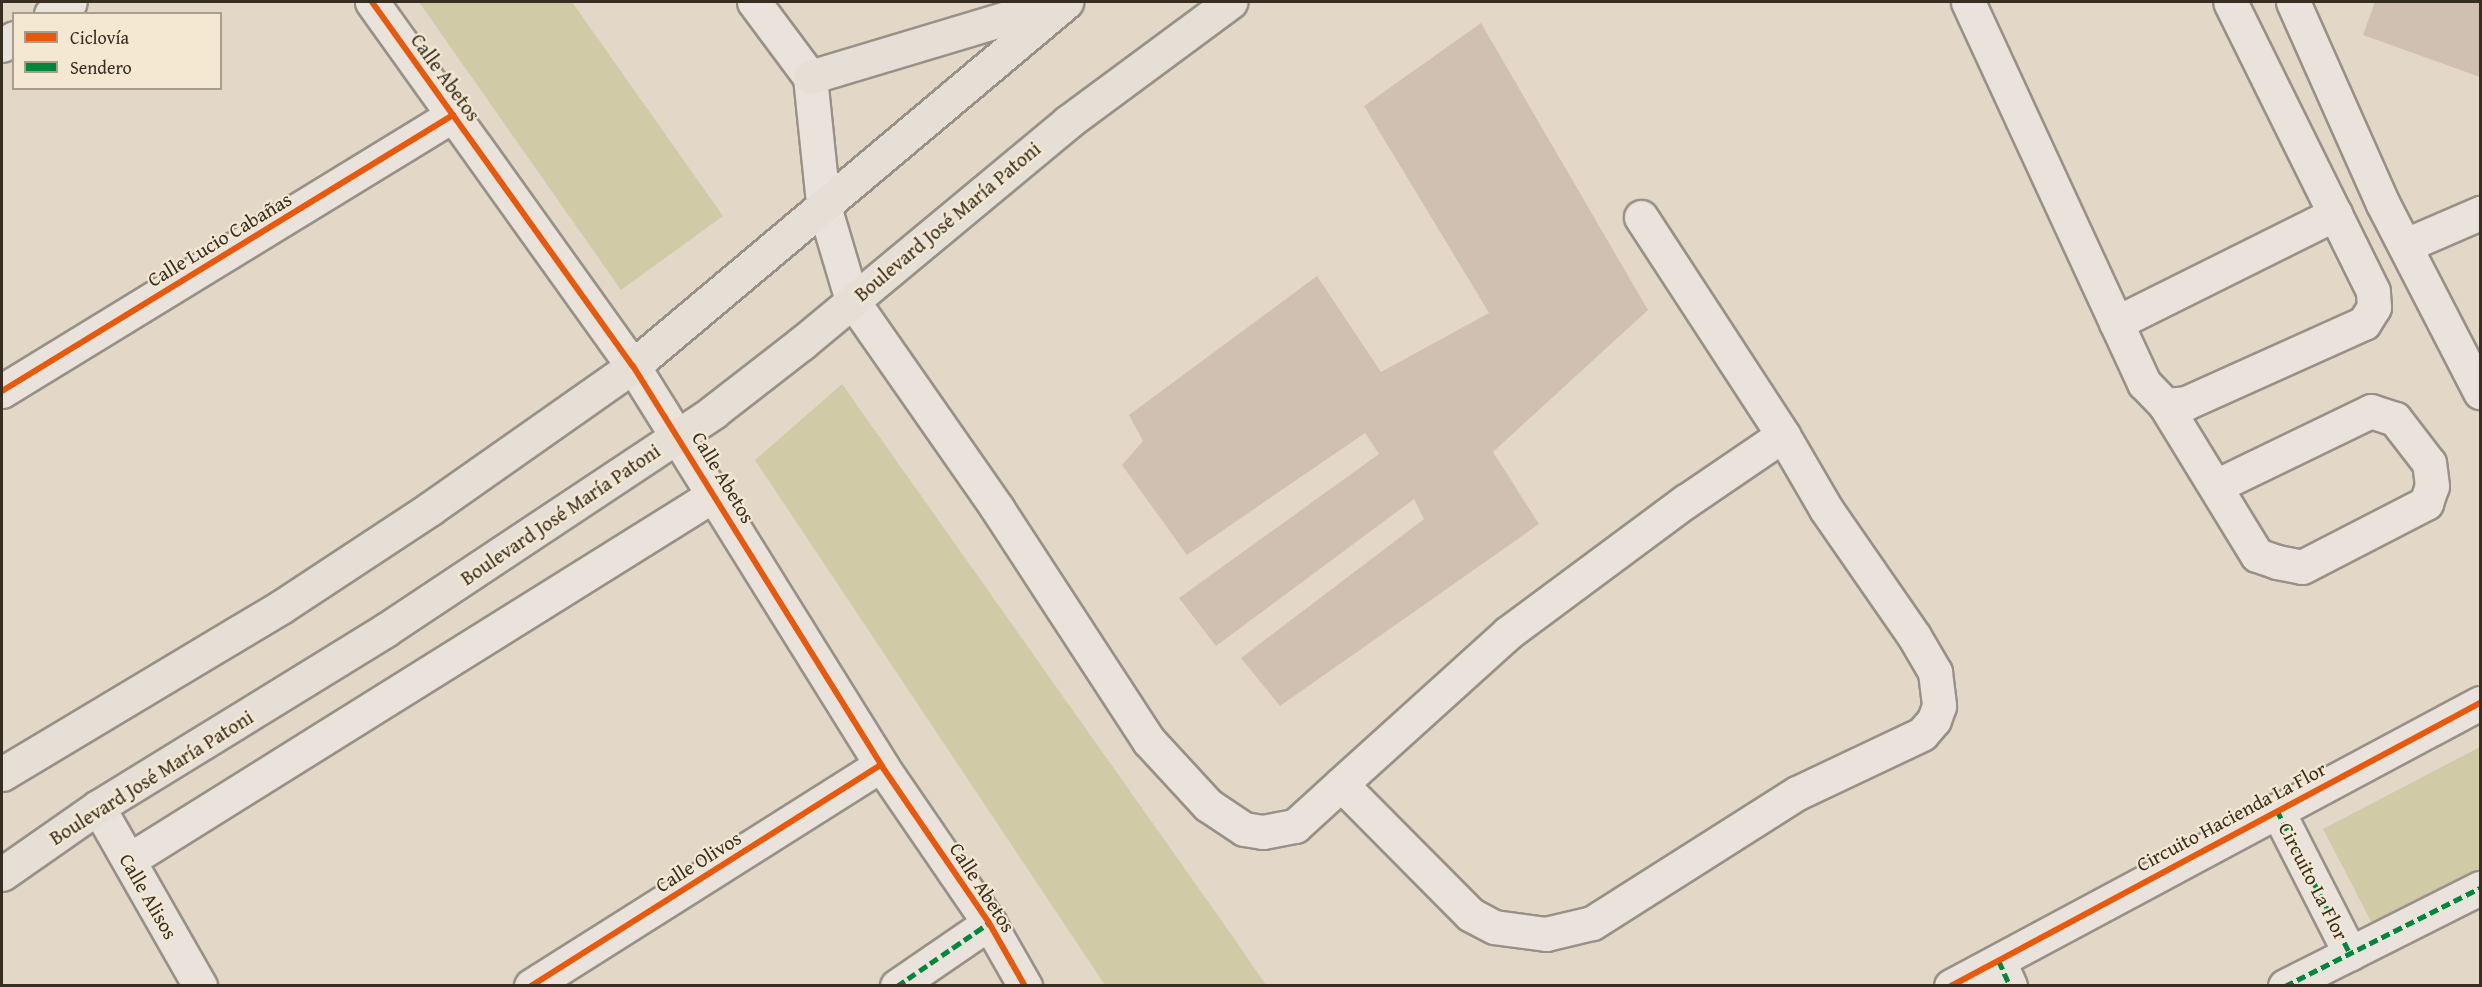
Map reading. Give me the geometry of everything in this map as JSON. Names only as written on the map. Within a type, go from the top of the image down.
[{"type":"main road","points":[[810,77],[1060,2]]},
{"type":"main road","points":[[2,774],[281,607],[431,508],[633,366],[781,243],[823,203],[1066,2]]},
{"type":"main road","name":"Boulevard José María Patoni","points":[[2,874],[98,807],[387,629],[679,435],[802,344],[852,300],[1104,93],[1230,2]]},
{"type":"street","points":[[54,12],[70,2]]},
{"type":"street","name":"Calle Abetos","points":[[372,2],[633,366],[679,435],[881,765],[989,923],[1025,986]]},
{"type":"street","points":[[754,2],[810,77],[823,203],[852,300],[997,508],[1149,741],[1178,776],[1226,819],[1244,829],[1263,832],[1295,826],[1508,633],[1686,501],[1783,435]]},
{"type":"street","points":[[1968,2],[2144,383],[2165,405],[2257,555],[2302,567],[2426,503],[2432,486],[2429,463],[2395,419],[2371,411],[2216,486]]},
{"type":"street","points":[[2165,405],[2186,404],[2364,323],[2374,307],[2373,291],[2230,2]]},
{"type":"street","points":[[2293,2],[2383,204],[2481,392]]},
{"type":"street","name":"Calle Lucio Cabañas","points":[[2,391],[453,115]]},
{"type":"street","points":[[2406,245],[2481,213]]},
{"type":"street","points":[[2116,323],[2335,214]]},
{"type":"street","points":[[1341,784],[1470,914],[1494,927],[1546,934],[1592,923],[1797,793],[1922,734],[1934,720],[1939,706],[1935,672],[1826,509],[1783,435],[1641,217]]},
{"type":"street","points":[[129,860],[715,494]]},
{"type":"street","name":"Circuito Hacienda La Flor","points":[[1951,986],[2004,973],[2277,810],[2481,703]]},
{"type":"street","name":"Calle Olivos","points":[[531,986],[881,765]]},
{"type":"street","name":"Calle Alisos","points":[[98,807],[200,986]]},
{"type":"street","name":"Circuito La Flor","points":[[2277,810],[2350,953]]},
{"type":"street","name":"Circuito La Flor","points":[[2285,986],[2481,888]]},
{"type":"street","points":[[897,986],[989,923]]},
{"type":"shaded area","points":[[419,2],[572,2],[723,216],[621,290]]},
{"type":"shaded area","points":[[842,384],[1266,985],[1105,985],[755,460]]},
{"type":"shaded area","points":[[2480,747],[2480,875],[2375,929],[2323,829]]},
{"type":"building","points":[[2375,2],[2480,2],[2480,77],[2363,35]]},
{"type":"building","points":[[1481,23],[1648,310],[1493,452],[1539,524],[1280,706],[1241,658],[1424,519],[1414,499],[1216,646],[1179,598],[1379,454],[1365,433],[1187,555],[1122,465],[1143,441],[1129,415],[1317,276],[1381,372],[1489,313],[1364,106]]},
{"type":"marked path","points":[[2277,810],[2350,953]]},
{"type":"marked path","points":[[2285,986],[2480,888]]},
{"type":"marked path","points":[[897,986],[989,923]]},
{"type":"marked path","points":[[1999,961],[2010,986]]},
{"type":"cycle path","points":[[372,2],[633,366],[881,765],[989,923],[1025,986]]},
{"type":"cycle path","points":[[2,391],[453,115]]},
{"type":"cycle path","points":[[1951,986],[2480,703]]},
{"type":"cycle path","points":[[531,986],[881,765]]}]
